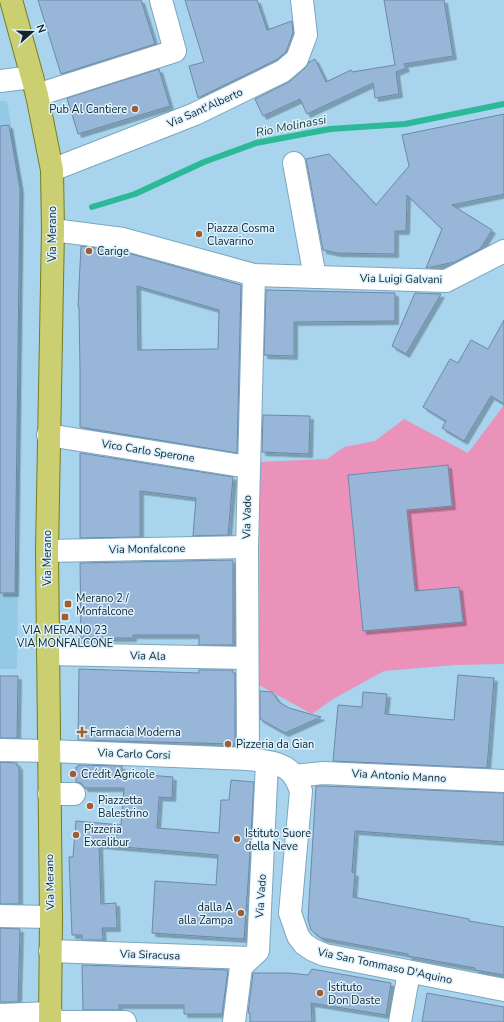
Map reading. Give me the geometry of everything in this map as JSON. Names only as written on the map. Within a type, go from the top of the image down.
[{"type":"main road","name":"Via Merano","points":[[11,0],[34,86],[52,170],[53,230],[47,551],[51,917],[50,1019]]},
{"type":"street","points":[[0,81],[34,86],[175,51],[161,0]]},
{"type":"street","name":"Via Sant'Alberto","points":[[52,170],[195,114],[283,72],[297,59],[306,35],[302,0]]},
{"type":"street","points":[[294,163],[315,277]]},
{"type":"street","points":[[53,230],[123,239],[254,275]]},
{"type":"street","name":"Via Luigi Galvani","points":[[254,275],[446,281],[504,251]]},
{"type":"street","name":"Via Vado","points":[[234,1022],[241,967],[258,951],[258,760],[247,658],[246,547],[254,275]]},
{"type":"street","name":"Vico Carlo Sperone","points":[[48,435],[248,467]]},
{"type":"street","name":"Via Monfalcone","points":[[47,551],[246,547]]},
{"type":"street","name":"Via Ala","points":[[48,654],[247,658]]},
{"type":"street","name":"Via Carlo Corsi","points":[[0,750],[258,760]]},
{"type":"street","points":[[258,760],[286,768],[294,776]]},
{"type":"street","name":"Via Antonio Manno","points":[[294,776],[323,773],[504,781]]},
{"type":"street","name":"Via San Tommaso D'Aquino","points":[[294,776],[300,791],[290,913],[298,936],[304,944],[324,955],[504,990]]},
{"type":"street","points":[[49,794],[74,794]]},
{"type":"street","points":[[0,916],[51,917]]},
{"type":"street","name":"Via Siracusa","points":[[50,952],[250,958]]},
{"type":"street","points":[[400,1022],[409,972]]},
{"type":"street","points":[[0,1015],[125,1022]]},
{"type":"shaded area","points":[[0,101],[7,101],[23,191],[17,669],[0,669]]},
{"type":"shaded area","points":[[504,405],[504,664],[456,665],[384,671],[333,699],[312,714],[259,685],[260,462],[327,459],[344,447],[375,441],[404,419],[468,453]]},
{"type":"building","points":[[38,0],[141,0],[155,44],[61,74]]},
{"type":"building","points":[[185,0],[257,0],[267,30],[292,21],[293,33],[286,52],[276,60],[198,98],[189,66],[204,62]]},
{"type":"building","points":[[384,0],[444,0],[453,56],[404,64],[406,68],[396,72],[399,94],[375,98],[373,83],[307,114],[300,99],[263,116],[255,99],[289,82],[305,68],[309,62],[315,59],[326,82],[351,70],[352,72],[395,65]]},
{"type":"building","points":[[159,69],[170,106],[78,134],[67,98]]},
{"type":"building","points":[[504,114],[504,194],[452,205],[492,230],[480,249],[455,262],[426,268],[442,229],[407,195],[406,231],[395,231],[395,254],[337,253],[323,250],[306,159],[329,154],[376,205],[409,166],[402,135]]},
{"type":"building","points":[[9,125],[20,189],[15,593],[0,593],[0,126]]},
{"type":"building","points":[[81,246],[121,251],[241,285],[237,453],[80,427],[78,307]],"holes":[[[137,286],[219,310],[218,349],[138,350]]]},
{"type":"building","points":[[266,290],[395,293],[395,321],[294,322],[294,356],[264,355]]},
{"type":"building","points":[[415,293],[441,294],[406,354],[392,346]]},
{"type":"building","points":[[504,320],[504,404],[491,396],[464,441],[442,428],[446,421],[423,407],[450,359],[458,363],[471,340],[488,349]]},
{"type":"building","points":[[263,415],[310,416],[309,454],[262,452]]},
{"type":"building","points":[[80,453],[233,477],[228,535],[193,536],[196,498],[140,491],[140,537],[80,538]]},
{"type":"building","points":[[448,465],[452,506],[407,510],[415,591],[459,587],[463,622],[363,631],[348,475]]},
{"type":"building","points":[[233,560],[233,645],[199,645],[199,635],[133,635],[133,638],[81,638],[80,563]]},
{"type":"building","points":[[79,669],[199,673],[199,670],[233,670],[233,673],[235,673],[235,744],[78,740]]},
{"type":"building","points":[[458,675],[494,678],[487,768],[333,761],[338,705],[362,707],[363,692],[387,694],[385,714],[454,720]]},
{"type":"building","points":[[0,676],[18,676],[17,738],[0,738]]},
{"type":"building","points":[[260,691],[272,692],[279,702],[289,708],[321,717],[285,733],[260,719]]},
{"type":"building","points":[[0,762],[17,763],[17,766],[19,766],[19,904],[0,904]]},
{"type":"building","points":[[78,765],[122,766],[122,773],[173,777],[172,798],[159,797],[157,828],[219,833],[221,800],[229,800],[231,780],[254,782],[244,939],[152,933],[155,881],[216,885],[218,855],[99,845],[101,904],[116,903],[117,928],[102,928],[103,940],[82,940],[82,935],[72,935],[69,857],[73,857],[76,821],[121,825],[124,788],[85,788],[81,783],[76,782],[76,767],[78,767]]},
{"type":"building","points":[[316,786],[504,793],[504,842],[355,831],[352,872],[355,873],[353,897],[504,927],[504,975],[475,970],[475,968],[408,956],[408,954],[321,938],[311,930],[308,919]]},
{"type":"building","points":[[0,928],[20,929],[18,1002],[0,1002]]},
{"type":"building","points":[[82,965],[228,970],[222,1014],[184,1014],[184,1005],[119,1005],[119,1010],[83,1010]]},
{"type":"building","name":"Istituto Don Daste","points":[[312,969],[391,983],[386,1015],[311,1003],[312,1022],[250,1022],[250,1013],[248,1013],[253,973],[289,973],[308,975]]},
{"type":"building","points":[[427,993],[504,1007],[504,1022],[422,1022]]},
{"type":"waterway","name":"Rio Molinassi","points":[[92,207],[135,194],[204,162],[256,143],[330,129],[405,124],[504,104]]},
{"type":"place","name":"Pub Al Cantiere","points":[[135,109]]},
{"type":"place","name":"Piazza Cosma Clavarino","points":[[199,234]]},
{"type":"place","name":"Carige","points":[[89,251]]},
{"type":"place","name":"Merano 2 / Monfalcone","points":[[68,604]]},
{"type":"place","name":"VIA MERANO 23 VIA MONFALCONE","points":[[65,617]]},
{"type":"place","name":"Farmacia Moderna","points":[[82,732]]},
{"type":"place","name":"Pizzeria da Gian","points":[[228,744]]},
{"type":"place","name":"Crédit Agricole","points":[[73,774]]},
{"type":"place","name":"Piazzetta Balestrino","points":[[90,806]]},
{"type":"place","name":"Pizzeria Excalibur","points":[[76,835]]},
{"type":"place","name":"Istituto Suore della Neve","points":[[237,839]]},
{"type":"place","name":"dalla A alla Zampa","points":[[241,913]]},
{"type":"place","name":"Istituto Don Daste","points":[[320,993]]}]
